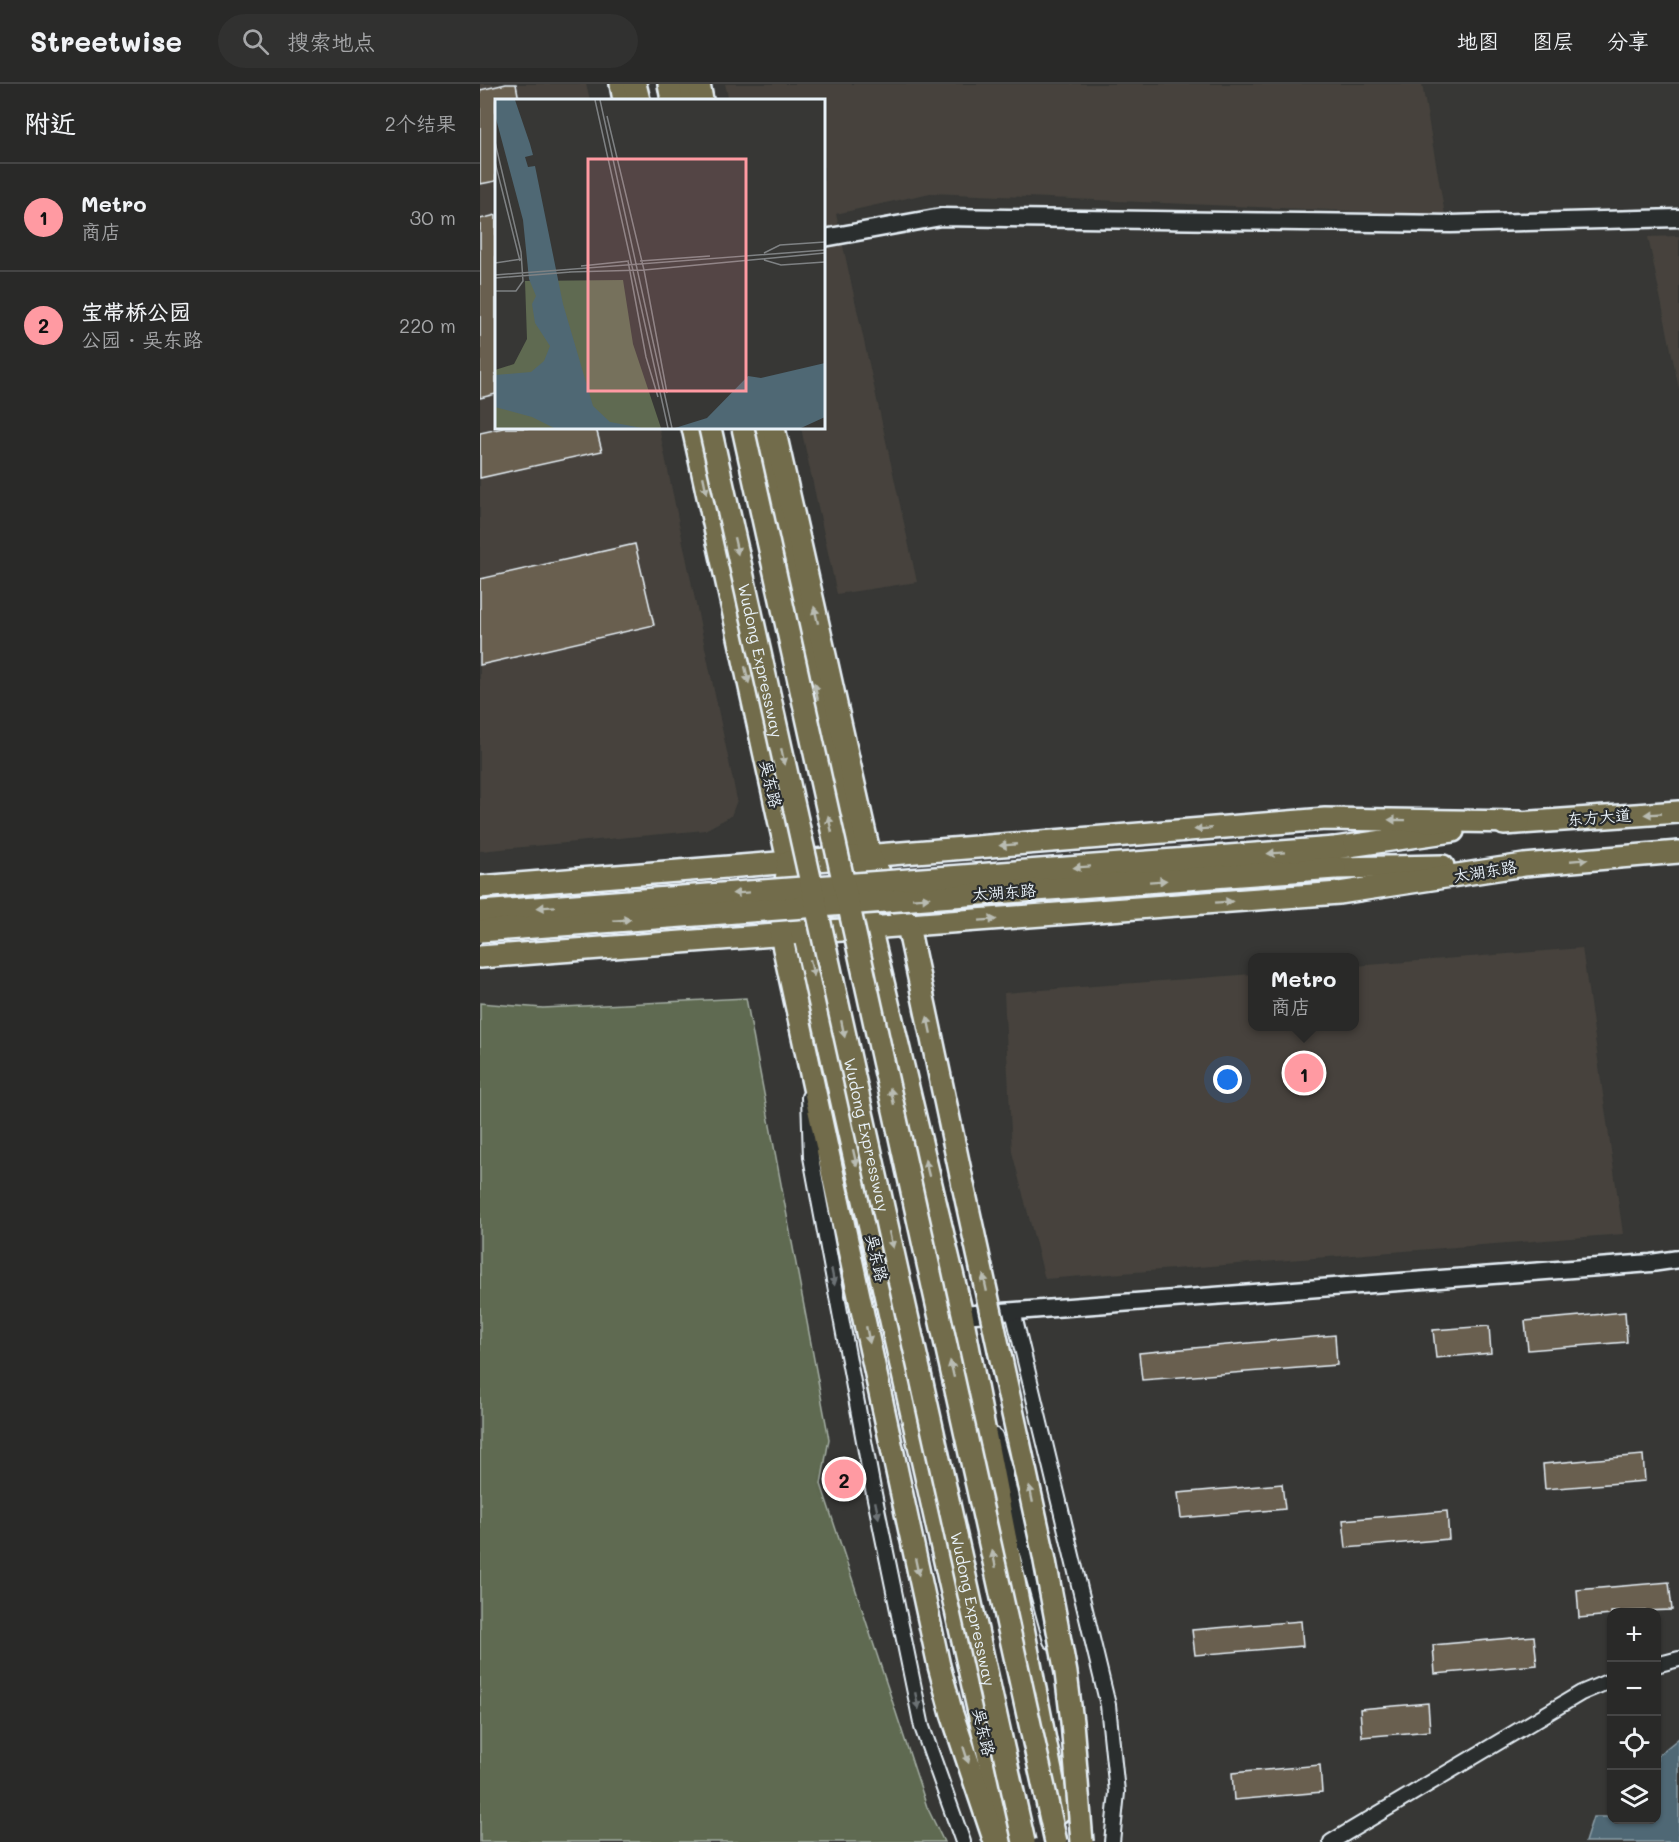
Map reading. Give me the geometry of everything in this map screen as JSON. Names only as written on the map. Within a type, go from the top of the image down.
[{"type":"main road","points":[[621,84],[624,99]]},
{"type":"main road","points":[[635,84],[639,99]]},
{"type":"main road","points":[[669,84],[672,99]]},
{"type":"main road","points":[[685,84],[688,99]]},
{"type":"main road","points":[[699,84],[702,99]]},
{"type":"main road","name":"吴东路","points":[[693,429],[1008,1842]]},
{"type":"main road","name":"Wudong Expressway","points":[[710,429],[948,1490],[1024,1842]]},
{"type":"main road","name":"Wudong Expressway","points":[[743,429],[1056,1842]]},
{"type":"main road","points":[[759,429],[862,857],[908,926],[1042,1544],[1066,1673],[1082,1842]]},
{"type":"main road","points":[[774,429],[862,857],[870,928],[962,1315],[1065,1842]]},
{"type":"main road","name":"东方大道","points":[[1519,822],[1679,812]]},
{"type":"main road","points":[[480,887],[1325,819],[1519,822]]},
{"type":"main road","name":"太湖东路","points":[[480,931],[1335,858],[1519,822]]},
{"type":"main road","points":[[1524,865],[1679,852]]},
{"type":"main road","name":"太湖东路","points":[[480,912],[1335,858],[1524,865]]},
{"type":"main road","points":[[788,862],[781,934],[939,1666],[952,1714],[994,1842]]},
{"type":"main road","name":"太湖东路","points":[[480,957],[1339,893],[1524,865]]},
{"type":"street","points":[[825,238],[941,218],[1451,224],[1679,218]]},
{"type":"street","points":[[807,1053],[811,1157],[873,1489],[922,1727],[963,1842]]},
{"type":"street","points":[[1094,1842],[1091,1837],[1051,1643],[962,1315],[1651,1263],[1679,1259]]},
{"type":"street","points":[[1013,1311],[1108,1705],[1117,1792],[1112,1842]]},
{"type":"street","points":[[1661,1664],[1679,1659]]},
{"type":"street","points":[[1331,1842],[1581,1693],[1607,1682]]},
{"type":"shaded area","points":[[480,84],[586,84],[590,99],[495,99],[495,429],[659,429],[737,800],[731,816],[705,830],[480,851]]},
{"type":"shaded area","points":[[725,84],[1422,84],[1445,215],[930,193],[836,214],[917,582],[837,594],[801,429],[825,429],[825,99],[729,99]]},
{"type":"shaded area","points":[[1679,236],[1679,389],[1648,237]]},
{"type":"shaded area","points":[[1582,948],[1623,1234],[1045,1279],[1012,1152],[1004,993],[1248,974],[1248,1031],[1359,1031],[1359,966]]},
{"type":"green space","points":[[746,998],[829,1439],[821,1484],[927,1807],[944,1842],[480,1842],[480,1003],[543,1008]]},
{"type":"water","points":[[1679,1738],[1679,1842],[1585,1842],[1593,1817],[1607,1817],[1607,1824],[1661,1824],[1661,1753]]},
{"type":"building","points":[[516,84],[519,99],[495,99],[495,181],[480,184],[480,90]]},
{"type":"building","points":[[495,215],[495,394],[480,398],[480,219]]},
{"type":"building","points":[[498,429],[596,429],[602,451],[480,478],[480,433]]},
{"type":"building","points":[[635,544],[654,625],[480,665],[480,579]]},
{"type":"building","points":[[1625,1312],[1627,1342],[1528,1350],[1525,1321]]},
{"type":"building","points":[[1489,1326],[1491,1353],[1436,1358],[1433,1330]]},
{"type":"building","points":[[1335,1335],[1337,1365],[1142,1380],[1139,1353]]},
{"type":"building","points":[[1643,1455],[1645,1481],[1545,1489],[1543,1464]]},
{"type":"building","points":[[1282,1484],[1285,1509],[1181,1518],[1178,1493]]},
{"type":"building","points":[[1447,1511],[1449,1539],[1346,1548],[1343,1520]]},
{"type":"building","points":[[1669,1582],[1672,1610],[1607,1608],[1607,1615],[1579,1618],[1577,1590]]},
{"type":"building","points":[[1301,1621],[1303,1646],[1195,1655],[1192,1630]]},
{"type":"building","points":[[1534,1636],[1537,1665],[1435,1674],[1433,1645]]},
{"type":"building","points":[[1428,1703],[1430,1731],[1362,1737],[1360,1709]]},
{"type":"building","points":[[1320,1765],[1322,1792],[1234,1800],[1232,1773]]},
{"type":"place","name":"Metro","points":[[1304,1073]]},
{"type":"place","name":"宝带桥公园","points":[[844,1479]]}]
